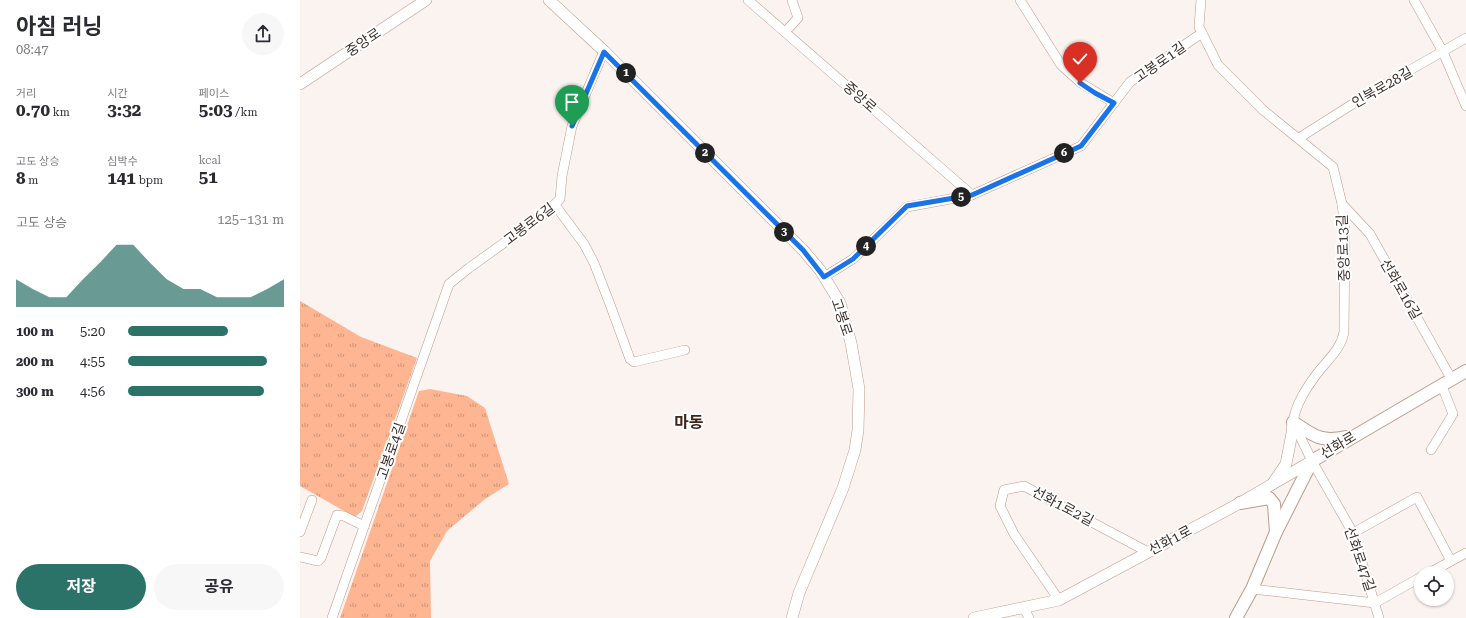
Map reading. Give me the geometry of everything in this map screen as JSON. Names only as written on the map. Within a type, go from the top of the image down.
[{"type":"main road","name":"선화로","points":[[1236,618],[1252,589],[1276,532],[1312,461],[1466,371]]},
{"type":"main road","points":[[1292,422],[1320,438],[1333,440],[1357,434]]},
{"type":"main road","points":[[1240,503],[1270,498],[1274,504],[1276,532]]},
{"type":"street","name":"중앙로","points":[[300,84],[426,0]]},
{"type":"street","name":"고봉로","points":[[549,0],[604,52],[803,250],[824,277],[840,303],[851,343],[859,389],[858,430],[855,450],[843,488],[799,593],[792,618]]},
{"type":"street","name":"중앙로","points":[[748,0],[972,195]]},
{"type":"street","points":[[785,32],[798,18],[792,0]]},
{"type":"street","points":[[1020,0],[1061,65],[1080,83],[1114,103]]},
{"type":"street","name":"중앙로13길","points":[[1201,0],[1199,27],[1218,65],[1263,110],[1333,167],[1342,204],[1345,230],[1344,332],[1342,342],[1315,375],[1299,400],[1292,422]]},
{"type":"street","points":[[1414,0],[1443,52],[1466,106]]},
{"type":"street","name":"고봉로1길","points":[[824,277],[853,259],[907,206],[972,195],[1081,146],[1130,82],[1202,33]]},
{"type":"street","name":"인북로28길","points":[[1299,138],[1370,93],[1466,38]]},
{"type":"street","name":"고봉로6길","points":[[449,284],[547,212],[560,199],[562,176],[572,126],[604,52]]},
{"type":"street","name":"선화로16길","points":[[1342,204],[1370,234],[1447,383],[1453,414],[1431,450]]},
{"type":"street","points":[[555,205],[584,244],[594,263],[612,307],[630,360],[634,362],[685,350]]},
{"type":"street","name":"고봉로4길","points":[[332,618],[449,284]]},
{"type":"street","points":[[1292,422],[1312,461]]},
{"type":"street","points":[[1272,485],[1286,464],[1291,439],[1292,422]]},
{"type":"street","name":"선화1로","points":[[974,618],[1026,613],[1059,600],[1240,503],[1312,461]]},
{"type":"street","name":"선화로47길","points":[[1312,461],[1353,533],[1380,618]]},
{"type":"street","name":"선화1로2길","points":[[1059,600],[1014,534],[1000,506],[1004,490],[1024,486],[1148,552]]},
{"type":"street","points":[[1353,533],[1417,497],[1451,561]]},
{"type":"street","points":[[300,532],[312,500]]},
{"type":"street","points":[[300,557],[314,561],[318,561],[321,558],[337,515],[344,516],[364,526]]},
{"type":"street","points":[[1442,566],[1466,553]]},
{"type":"street","points":[[1252,589],[1375,603],[1414,581]]},
{"type":"green space","points":[[300,301],[361,337],[417,358],[362,511],[355,517],[300,486]]},
{"type":"green space","points":[[430,389],[467,396],[485,408],[509,484],[485,499],[447,531],[430,561],[431,618],[340,618],[419,391]]},
{"type":"district","name":"마동","points":[[689,422]]},
{"type":"route","points":[[572,126],[604,52],[803,250],[824,277],[853,259],[907,206],[972,195],[1081,146],[1114,103],[1080,83]]}]
